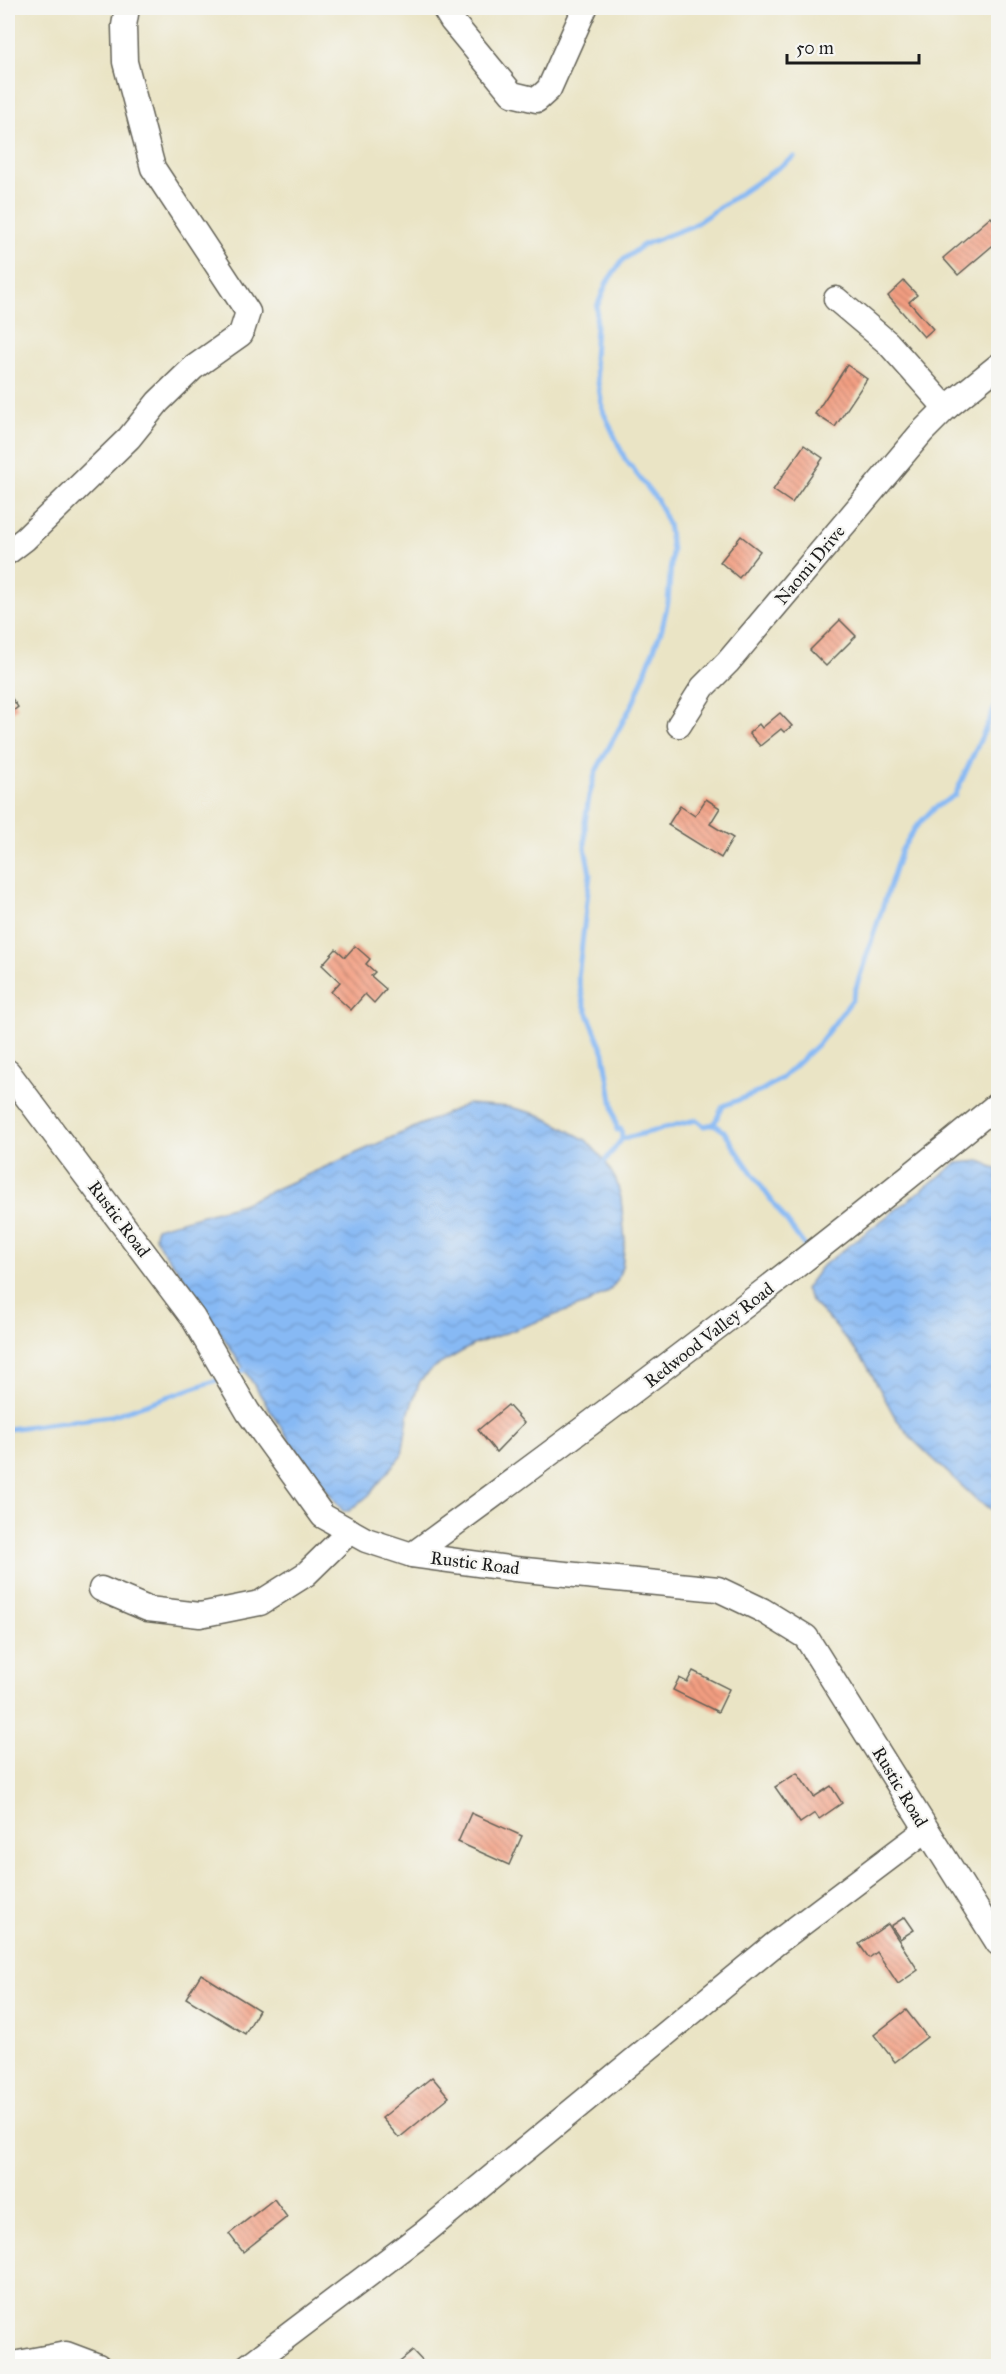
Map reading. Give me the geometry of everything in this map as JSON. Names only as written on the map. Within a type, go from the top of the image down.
[{"type":"street","points":[[8,552],[25,539],[129,438],[158,402],[194,368],[241,334],[248,312],[153,168],[125,62],[124,26],[127,8]]},
{"type":"street","points":[[444,8],[512,94],[537,100],[549,89],[585,8]]},
{"type":"street","points":[[836,299],[888,343],[946,408]]},
{"type":"street","name":"Naomi Drive","points":[[679,725],[703,687],[728,662],[922,432],[946,408],[999,366]]},
{"type":"street","name":"Rustic Road","points":[[8,1072],[193,1318],[248,1412],[323,1516],[366,1540],[412,1555],[515,1569],[718,1589],[762,1610],[806,1637],[999,1943]]},
{"type":"street","name":"Redwood Valley Road","points":[[412,1555],[623,1401],[867,1212],[999,1104]]},
{"type":"street","points":[[101,1589],[148,1609],[200,1615],[260,1603],[306,1574],[350,1531]]},
{"type":"street","points":[[248,2367],[424,2232],[775,1944],[926,1830]]},
{"type":"street","points":[[8,2365],[66,2354],[93,2363],[98,2367]]},
{"type":"water","points":[[467,1104],[510,1107],[540,1115],[586,1140],[605,1161],[616,1180],[621,1198],[625,1241],[622,1267],[617,1281],[609,1291],[588,1303],[473,1345],[433,1368],[420,1381],[409,1412],[402,1455],[369,1495],[349,1511],[343,1511],[292,1444],[191,1287],[163,1251],[155,1237],[156,1228],[242,1204]]},
{"type":"water","points":[[981,1161],[998,1170],[998,1514],[978,1501],[913,1440],[895,1417],[866,1364],[831,1321],[812,1302],[805,1289],[821,1267],[957,1163]]},
{"type":"building","points":[[991,217],[998,226],[998,241],[958,275],[943,258]]},
{"type":"building","points":[[904,281],[917,295],[909,302],[933,329],[924,337],[888,296]]},
{"type":"building","points":[[847,365],[867,379],[835,427],[815,414]]},
{"type":"building","points":[[804,445],[823,458],[792,503],[773,490]]},
{"type":"building","points":[[741,536],[760,551],[739,578],[720,562]]},
{"type":"building","points":[[840,620],[856,636],[826,666],[810,650]]},
{"type":"building","points":[[8,693],[18,707],[8,715]]},
{"type":"building","points":[[780,713],[792,726],[784,732],[781,729],[760,746],[749,733],[759,724],[762,728]]},
{"type":"building","points":[[706,799],[720,808],[710,824],[733,838],[721,858],[668,825],[680,806],[695,816]]},
{"type":"building","points":[[355,946],[370,959],[366,964],[375,972],[371,976],[386,989],[374,1003],[365,994],[351,1010],[331,992],[340,982],[322,965],[336,949],[345,957]]},
{"type":"building","points":[[508,1405],[524,1423],[496,1452],[478,1430]]},
{"type":"building","points":[[693,1671],[729,1689],[718,1712],[673,1690],[679,1678],[687,1682]]},
{"type":"building","points":[[797,1773],[814,1797],[831,1786],[842,1803],[819,1819],[815,1813],[800,1823],[775,1787]]},
{"type":"building","points":[[471,1813],[522,1836],[509,1865],[458,1842]]},
{"type":"building","points":[[905,1917],[914,1930],[900,1939],[891,1926]]},
{"type":"building","points":[[888,1924],[918,1970],[898,1984],[877,1952],[869,1958],[859,1944]]},
{"type":"building","points":[[201,1974],[259,2010],[245,2034],[186,1998]]},
{"type":"building","points":[[906,2010],[927,2037],[895,2062],[874,2035]]},
{"type":"building","points":[[432,2077],[449,2097],[399,2138],[382,2118]]},
{"type":"building","points":[[274,2199],[287,2217],[243,2252],[229,2234]]},
{"type":"building","points":[[413,2351],[427,2366],[395,2366]]},
{"type":"waterway","points":[[622,1139],[621,1129],[617,1130],[604,1053],[584,1004],[578,978],[590,874],[585,848],[585,822],[596,771],[634,701],[662,628],[668,602],[672,550],[668,524],[657,500],[625,459],[603,411],[594,359],[597,307],[607,282],[622,261],[643,245],[692,226],[794,157]]},
{"type":"waterway","points":[[714,1124],[723,1106],[759,1092],[782,1078],[820,1042],[852,1000],[901,851],[915,828],[933,809],[955,795],[998,701]]},
{"type":"waterway","points":[[605,1161],[622,1139],[696,1120],[704,1126],[714,1124],[724,1131],[807,1249]]},
{"type":"waterway","points":[[232,1375],[244,1370]]},
{"type":"waterway","points":[[8,1429],[111,1416],[220,1379]]}]
